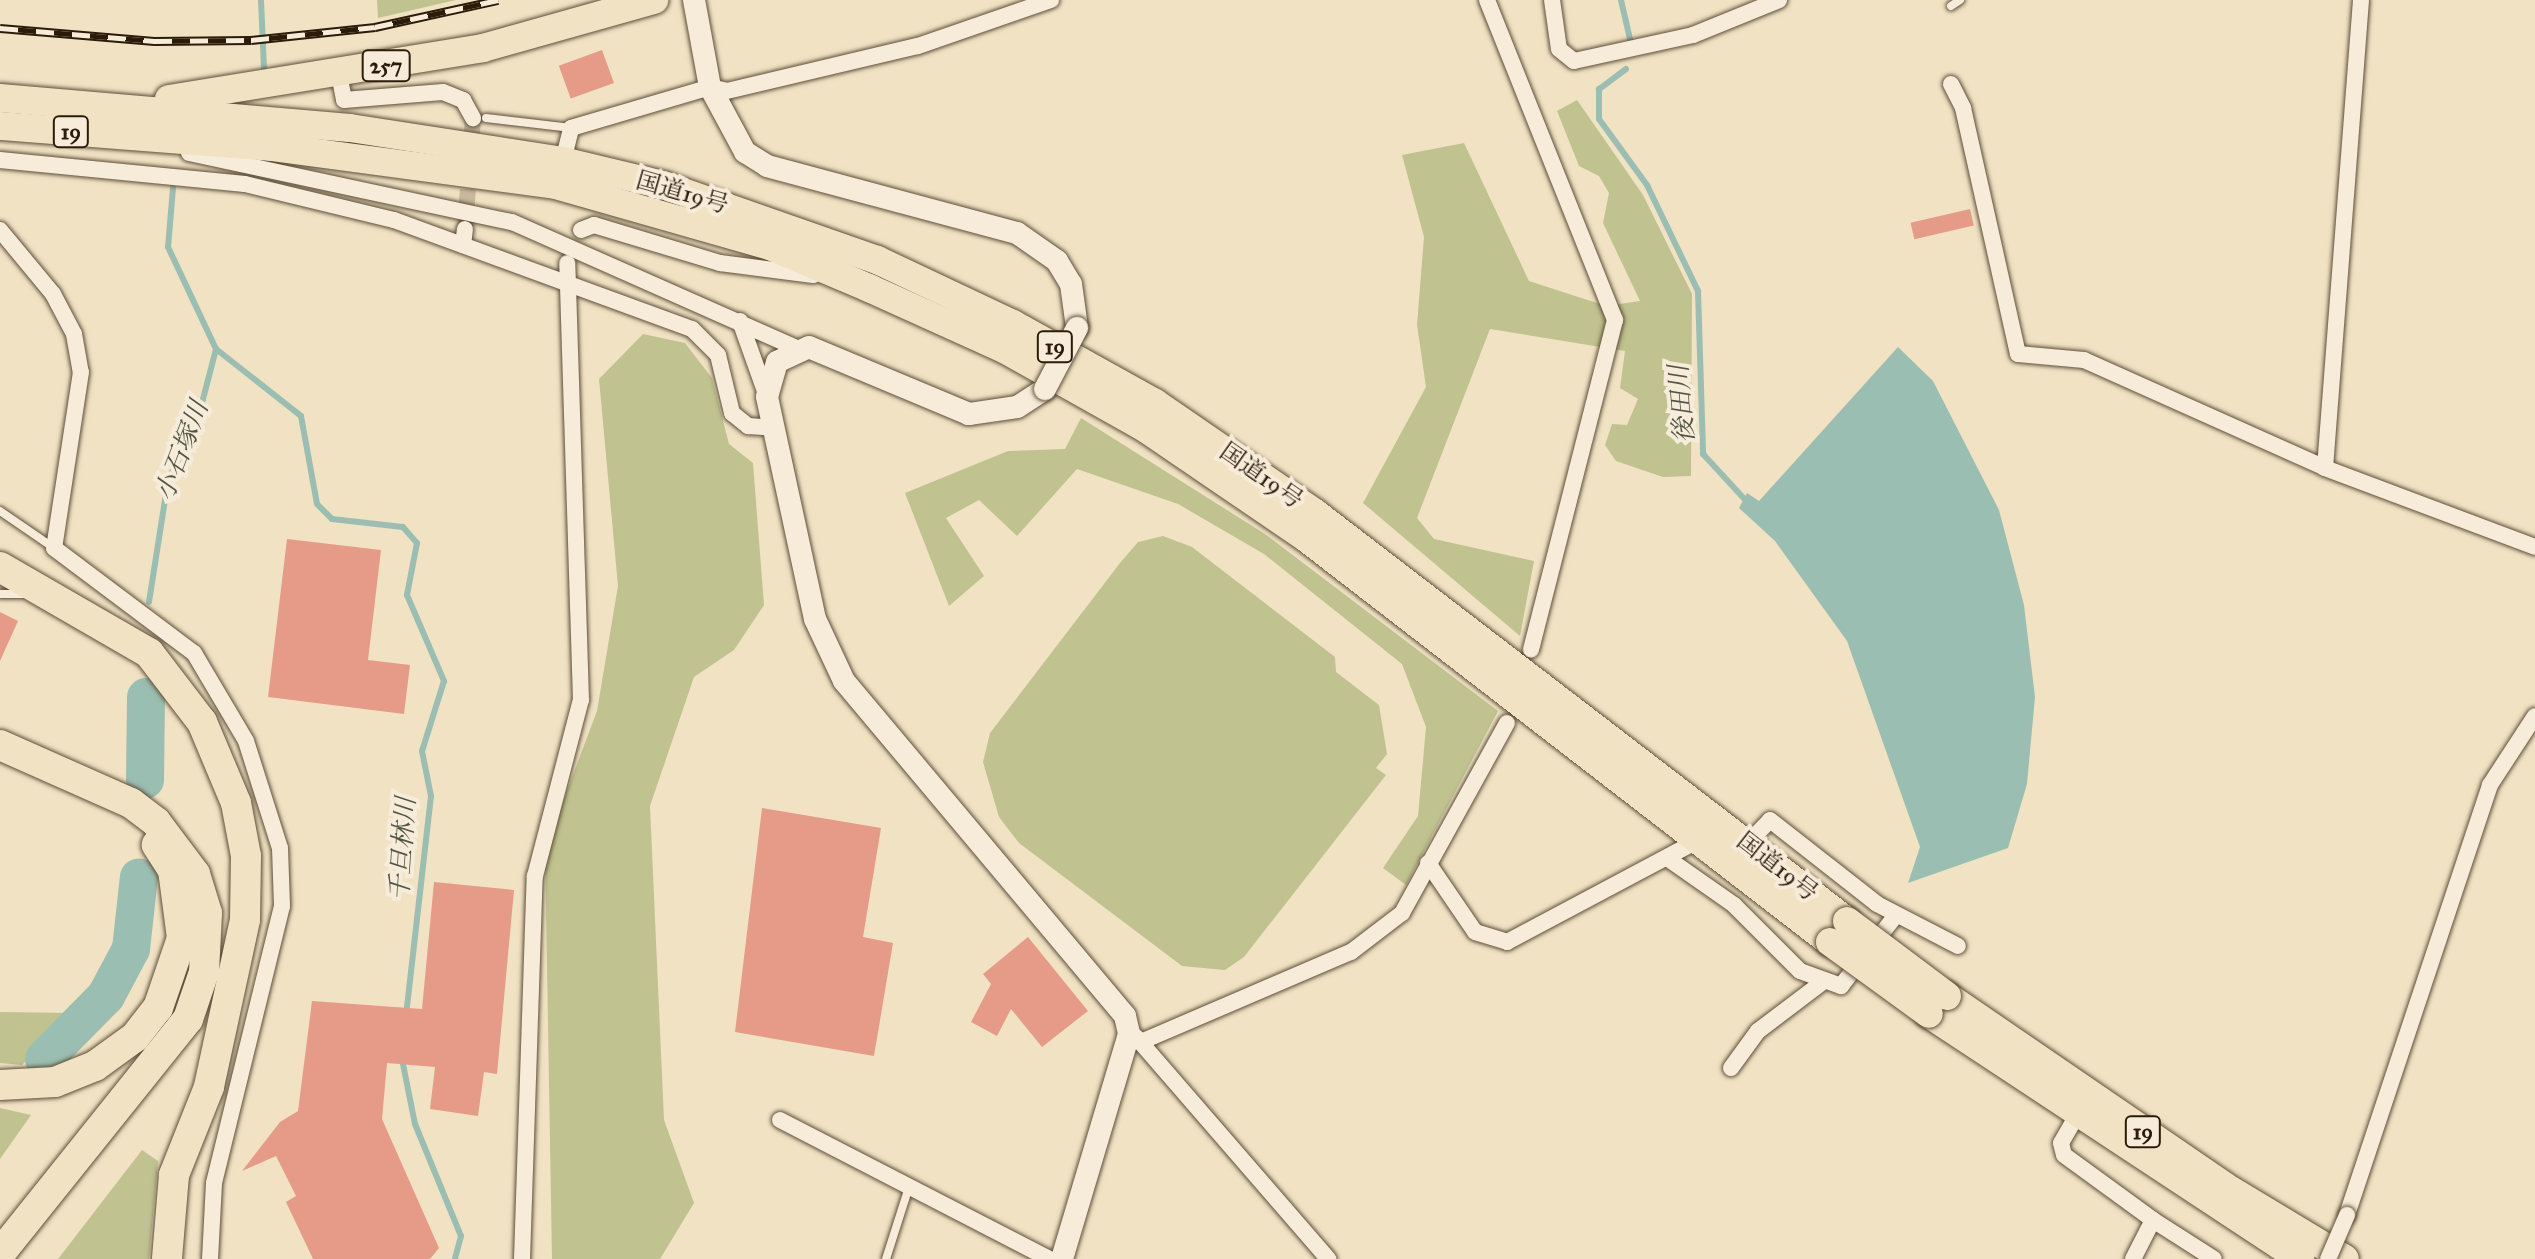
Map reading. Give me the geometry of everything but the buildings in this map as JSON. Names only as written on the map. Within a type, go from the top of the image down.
[{"type":"highway","name":"257","points":[[114,109],[341,87],[534,38],[654,0]]},
{"type":"highway","name":"国道19号","points":[[0,98],[350,128],[563,161],[666,186],[877,260],[1013,324],[1155,403],[1315,513],[1747,844],[1839,931]]},
{"type":"highway","name":"国道19号","points":[[0,126],[455,167],[556,185],[770,246],[1004,349],[1158,437],[1305,537],[1699,840],[1839,931],[1938,1005],[2076,1117],[2300,1259]]},
{"type":"highway","points":[[0,567],[44,589],[149,653],[202,722],[236,803],[246,856],[245,920],[209,1087],[174,1175],[167,1259]]},
{"type":"highway","points":[[0,745],[97,787],[156,822],[195,874],[207,913],[204,972],[188,1019],[142,1083],[0,1254]]},
{"type":"highway","points":[[0,1085],[55,1082],[95,1066],[135,1037],[176,971],[182,938],[173,870],[150,836],[97,787]]},
{"type":"highway","points":[[22,1259],[154,1099],[199,1035],[234,965]]},
{"type":"highway","name":"国道19号","points":[[1938,1005],[2345,1259]]},
{"type":"street","points":[[143,138],[162,150],[290,170],[512,222],[797,348],[821,349],[915,397],[969,414],[1017,407],[1045,389],[1077,328],[1071,284],[1038,245],[767,166],[727,129],[710,87],[694,0]]},
{"type":"street","points":[[563,161],[571,128],[710,87],[727,91],[918,46],[1051,0]]},
{"type":"street","points":[[1487,0],[1615,320],[1531,649]]},
{"type":"street","points":[[1552,0],[1559,49],[1574,61],[1693,35],[1779,0]]},
{"type":"street","points":[[2325,468],[2361,0]]},
{"type":"street","points":[[1951,84],[1963,108],[2018,354],[2084,360],[2325,468],[2535,547]]},
{"type":"street","points":[[350,128],[341,87],[443,92],[463,100],[480,118]]},
{"type":"street","points":[[0,160],[295,192],[464,237],[566,283],[704,336],[718,355],[732,413],[748,426],[775,428]]},
{"type":"street","points":[[581,230],[594,225],[720,263],[869,288]]},
{"type":"street","points":[[0,230],[53,294],[74,334],[81,372],[54,548],[194,653],[246,741],[273,814],[282,906],[214,1183],[210,1259]]},
{"type":"street","points":[[522,1259],[535,876],[581,700],[567,263]]},
{"type":"street","points":[[739,320],[775,428],[815,619],[844,681],[1029,895],[1125,1016],[1136,1038],[1328,1259]]},
{"type":"street","points":[[767,397],[771,372],[797,348]]},
{"type":"street","points":[[2328,1259],[2347,1215],[2490,785],[2535,716]]},
{"type":"street","points":[[1062,1259],[1136,1038],[1351,952],[1402,913],[1507,723]]},
{"type":"street","points":[[1747,844],[1770,820],[1896,915],[1958,946]]},
{"type":"street","points":[[1428,863],[1475,932],[1507,942],[1699,840]]},
{"type":"street","points":[[1667,858],[1734,905],[1800,971],[1841,986],[1896,915]]},
{"type":"street","points":[[1731,1068],[1758,1031],[1824,981]]},
{"type":"street","points":[[2076,1117],[2061,1143],[2064,1155],[2153,1220],[2214,1259]]},
{"type":"street","points":[[780,1120],[1049,1259]]},
{"type":"street","points":[[2133,1259],[2153,1220]]},
{"type":"lane","points":[[1951,6],[1960,0]]},
{"type":"lane","points":[[480,118],[571,128]]},
{"type":"lane","points":[[0,511],[54,548]]},
{"type":"lane","points":[[0,594],[15,598],[44,589]]},
{"type":"lane","points":[[886,1259],[909,1185]]},
{"type":"green space","points":[[377,0],[456,0],[378,18]]},
{"type":"green space","points":[[1577,100],[1643,195],[1692,294],[1691,476],[1663,477],[1616,461],[1605,445],[1612,424],[1627,425],[1638,399],[1620,388],[1625,351],[1490,329],[1417,518],[1434,539],[1534,561],[1520,636],[1363,503],[1426,387],[1417,325],[1424,237],[1402,155],[1464,143],[1529,281],[1606,306],[1640,301],[1603,223],[1609,193],[1599,176],[1579,166],[1557,111]]},
{"type":"green space","points":[[643,334],[685,343],[712,378],[729,444],[753,463],[764,605],[734,650],[694,677],[650,806],[664,1120],[694,1203],[660,1259],[552,1259],[545,849],[597,711],[618,586],[599,379]]},
{"type":"green space","points":[[1081,418],[1265,534],[1498,711],[1406,885],[1383,868],[1418,816],[1426,727],[1402,664],[1264,554],[1178,504],[1077,469],[1017,536],[979,500],[946,518],[984,576],[949,606],[905,493],[1008,451],[1065,449]]},
{"type":"green space","points":[[1163,536],[1192,547],[1335,657],[1336,672],[1379,705],[1387,754],[1376,768],[1386,775],[1244,957],[1225,970],[1182,966],[1019,843],[999,817],[983,762],[990,733],[1120,563],[1138,542]]},
{"type":"green space","points":[[0,1012],[74,1013],[22,1065],[0,1063]]},
{"type":"green space","points":[[0,1108],[31,1115],[0,1159]]},
{"type":"green space","points":[[142,1150],[158,1161],[149,1259],[58,1259]]},
{"type":"water","points":[[1898,347],[1933,381],[1999,510],[2024,605],[2035,697],[2027,784],[2008,848],[1908,883],[1920,847],[1847,641],[1775,541],[1739,508],[1747,493],[1759,501]]},
{"type":"waterway","name":"千旦林川","points":[[261,0],[264,70]]},
{"type":"waterway","name":"後田川","points":[[1621,0],[1630,39]]},
{"type":"waterway","name":"後田川","points":[[1626,69],[1599,89],[1599,119],[1647,185],[1698,291],[1703,454],[1748,503]]},
{"type":"waterway","name":"千旦林川","points":[[173,188],[168,247],[216,349],[301,416],[317,504],[332,519],[403,527],[417,543],[407,595],[444,681],[422,751],[431,796],[406,1016]]},
{"type":"waterway","name":"小石塚川","points":[[149,602],[168,480],[196,426],[216,349]]},
{"type":"waterway","name":"小石塚川","points":[[145,780],[146,697]]},
{"type":"waterway","name":"小石塚川","points":[[44,1059],[106,996],[131,949],[139,877]]},
{"type":"waterway","name":"千旦林川","points":[[402,1059],[415,1124],[461,1236],[455,1259]]},
{"type":"tunnel","points":[[465,229],[473,118]]},
{"type":"railway","points":[[0,28],[154,41],[251,40],[375,27],[498,0]]}]
